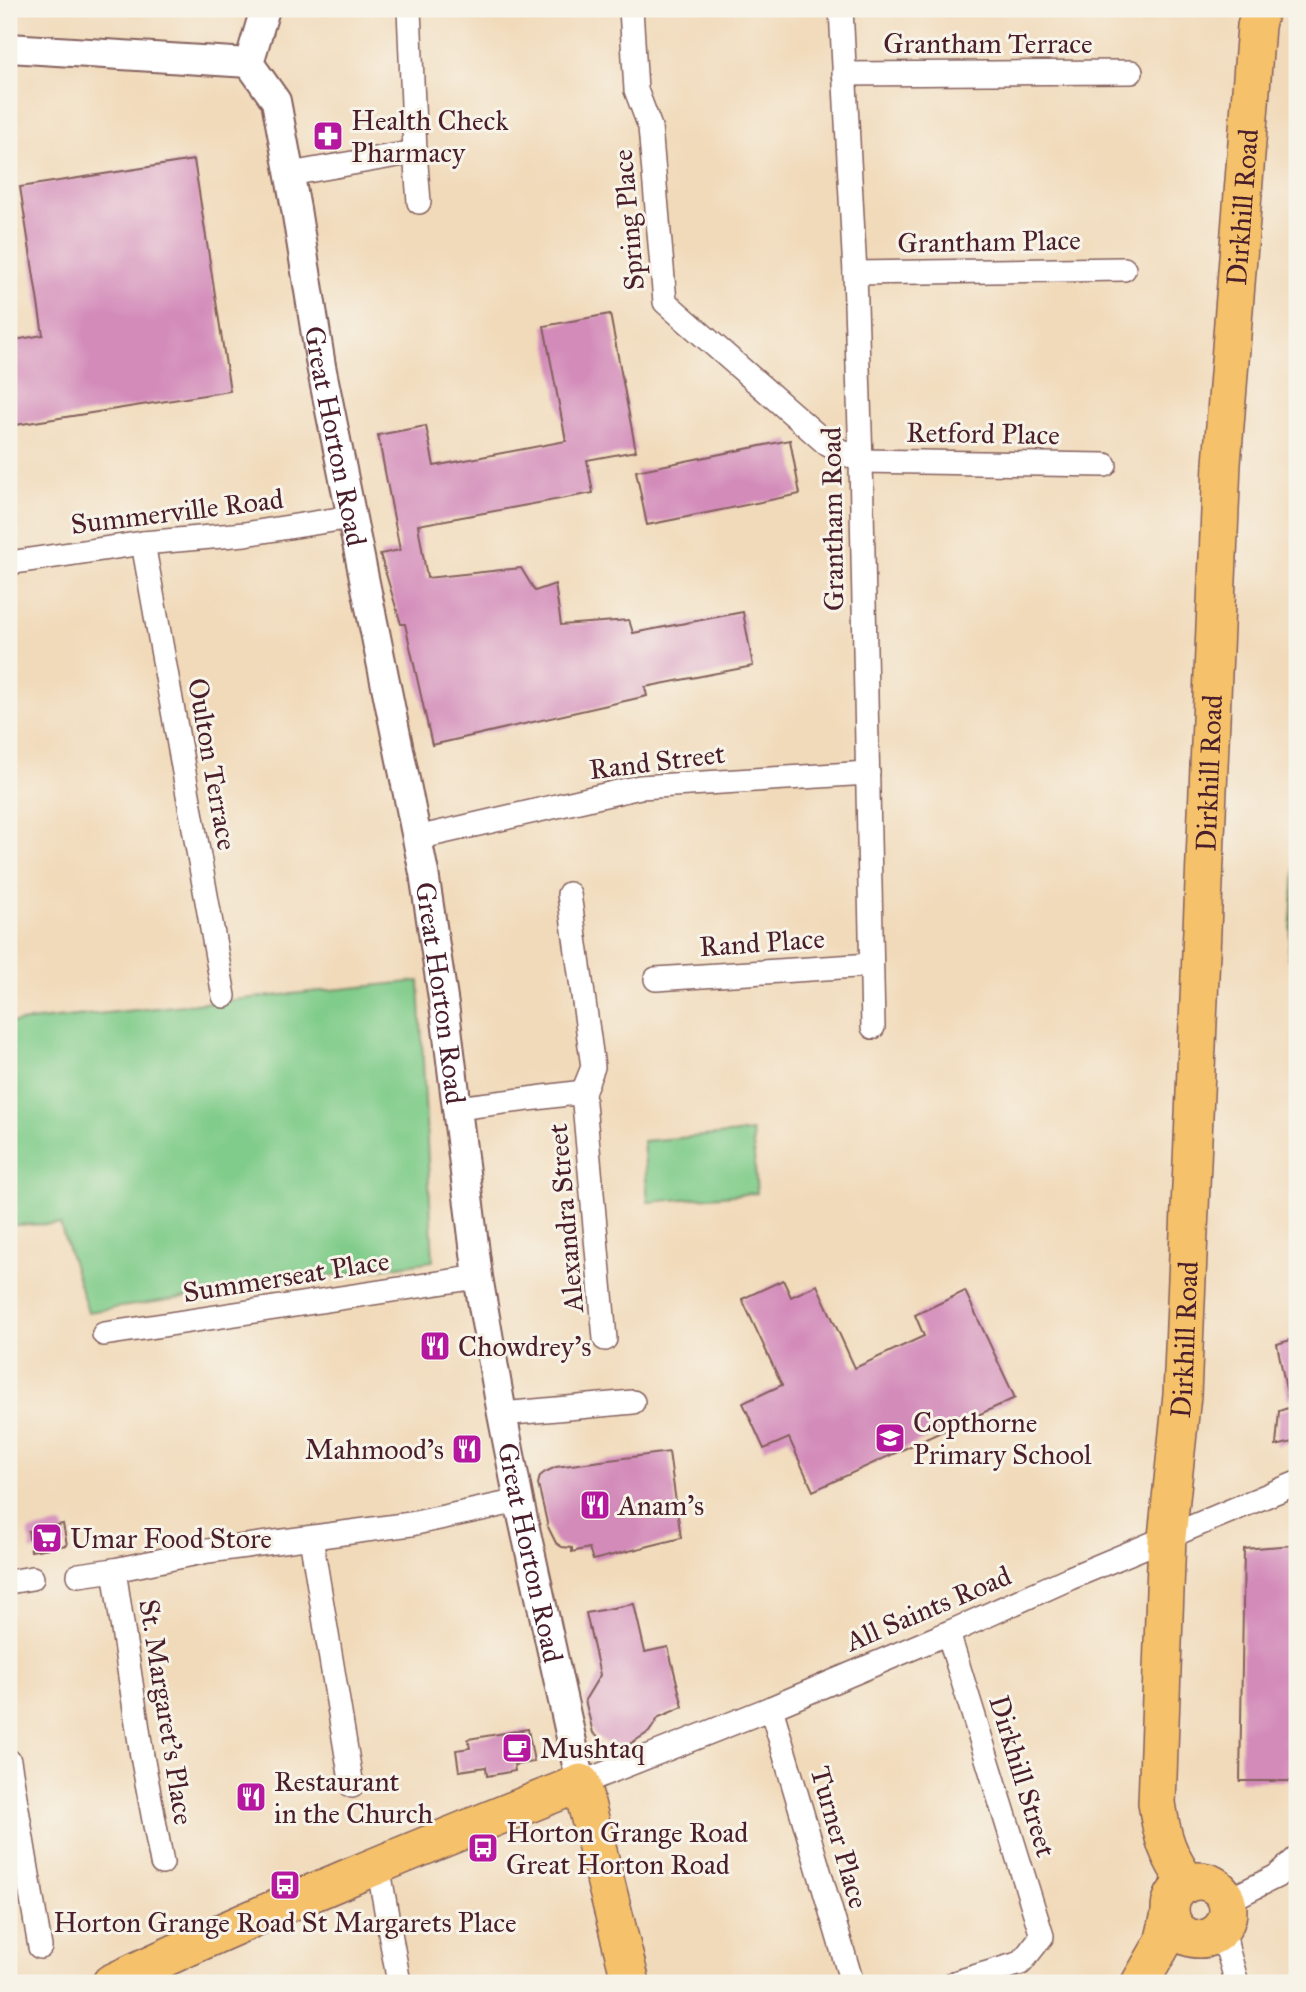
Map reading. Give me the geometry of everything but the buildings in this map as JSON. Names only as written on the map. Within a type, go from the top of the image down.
[{"type":"main road","name":"Dirkhill Road","points":[[1205,1921],[1172,1861],[1161,1833],[1157,1803],[1167,1537],[1182,1395],[1222,464],[1256,26],[1260,9]]},
{"type":"main road","points":[[111,1983],[378,1865],[582,1783]]},
{"type":"main road","name":"Great Horton Road","points":[[582,1783],[631,1983]]},
{"type":"main road","points":[[1140,1983],[1163,1944],[1205,1921]]},
{"type":"main road","points":[[1164,1983],[1205,1921]]},
{"type":"street","points":[[9,48],[250,63],[265,9]]},
{"type":"street","points":[[409,9],[419,202]]},
{"type":"street","name":"Spring Place","points":[[631,9],[636,90],[650,127],[665,302],[827,443],[861,460]]},
{"type":"street","name":"Grantham Road","points":[[841,9],[855,273],[861,460],[873,1027]]},
{"type":"street","name":"Great Horton Road","points":[[250,63],[276,101],[321,366],[416,838],[445,1012],[478,1277],[502,1415],[582,1783]]},
{"type":"street","name":"Grantham Terrace","points":[[844,74],[1131,72]]},
{"type":"street","points":[[290,174],[415,152]]},
{"type":"street","name":"Grantham Place","points":[[855,273],[1124,270]]},
{"type":"street","name":"Retford Place","points":[[861,460],[1105,465]]},
{"type":"street","name":"Summerville Road","points":[[9,563],[143,543],[245,534],[352,517]]},
{"type":"street","name":"Oulton Terrace","points":[[143,543],[224,996]]},
{"type":"street","name":"Rand Street","points":[[416,838],[640,787],[867,773]]},
{"type":"street","name":"Alexandra Street","points":[[569,894],[593,1067],[583,1092],[606,1339]]},
{"type":"street","name":"Rand Place","points":[[656,979],[872,965]]},
{"type":"street","name":"Alexandra Street","points":[[457,1108],[583,1092]]},
{"type":"street","name":"Summerseat Place","points":[[104,1334],[478,1277]]},
{"type":"street","points":[[502,1415],[633,1402]]},
{"type":"street","name":"All Saints Road","points":[[582,1783],[771,1708],[1297,1483]]},
{"type":"street","points":[[79,1575],[208,1551],[411,1524],[519,1501]]},
{"type":"street","points":[[310,1538],[352,1786]]},
{"type":"street","name":"St. Margaret's Place","points":[[114,1570],[142,1756],[162,1863]]},
{"type":"street","points":[[9,1582],[32,1578]]},
{"type":"street","name":"Dirkhill Street","points":[[948,1633],[1042,1936],[1021,1963],[954,1983]]},
{"type":"street","name":"Turner Place","points":[[771,1708],[852,1983]]},
{"type":"street","points":[[9,1761],[40,1947]]},
{"type":"street","points":[[1237,1983],[1205,1921],[1278,1876],[1297,1858]]},
{"type":"street","points":[[378,1865],[399,1983]]},
{"type":"green space","points":[[1297,838],[1297,960],[1288,959]]},
{"type":"green space","points":[[419,981],[433,1261],[88,1312],[60,1224],[9,1225],[9,1023]]},
{"type":"green space","points":[[752,1132],[757,1193],[648,1202],[643,1141]]},
{"type":"place","name":"Health Check Pharmacy","points":[[328,136]]},
{"type":"place","name":"Chowdrey's","points":[[435,1346]]},
{"type":"place","name":"Copthorne Primary School","points":[[890,1438]]},
{"type":"place","name":"Mahmood's","points":[[467,1449]]},
{"type":"place","name":"Anam's","points":[[595,1505]]},
{"type":"place","name":"Umar Food Store","points":[[47,1538]]},
{"type":"place","name":"Mushtaq","points":[[517,1748]]},
{"type":"place","name":"Restaurant in the Church","points":[[251,1797]]},
{"type":"place","name":"Horton Grange Road Great Horton Road","points":[[483,1848]]},
{"type":"place","name":"Horton Grange Road St Margarets Place","points":[[285,1885]]}]
